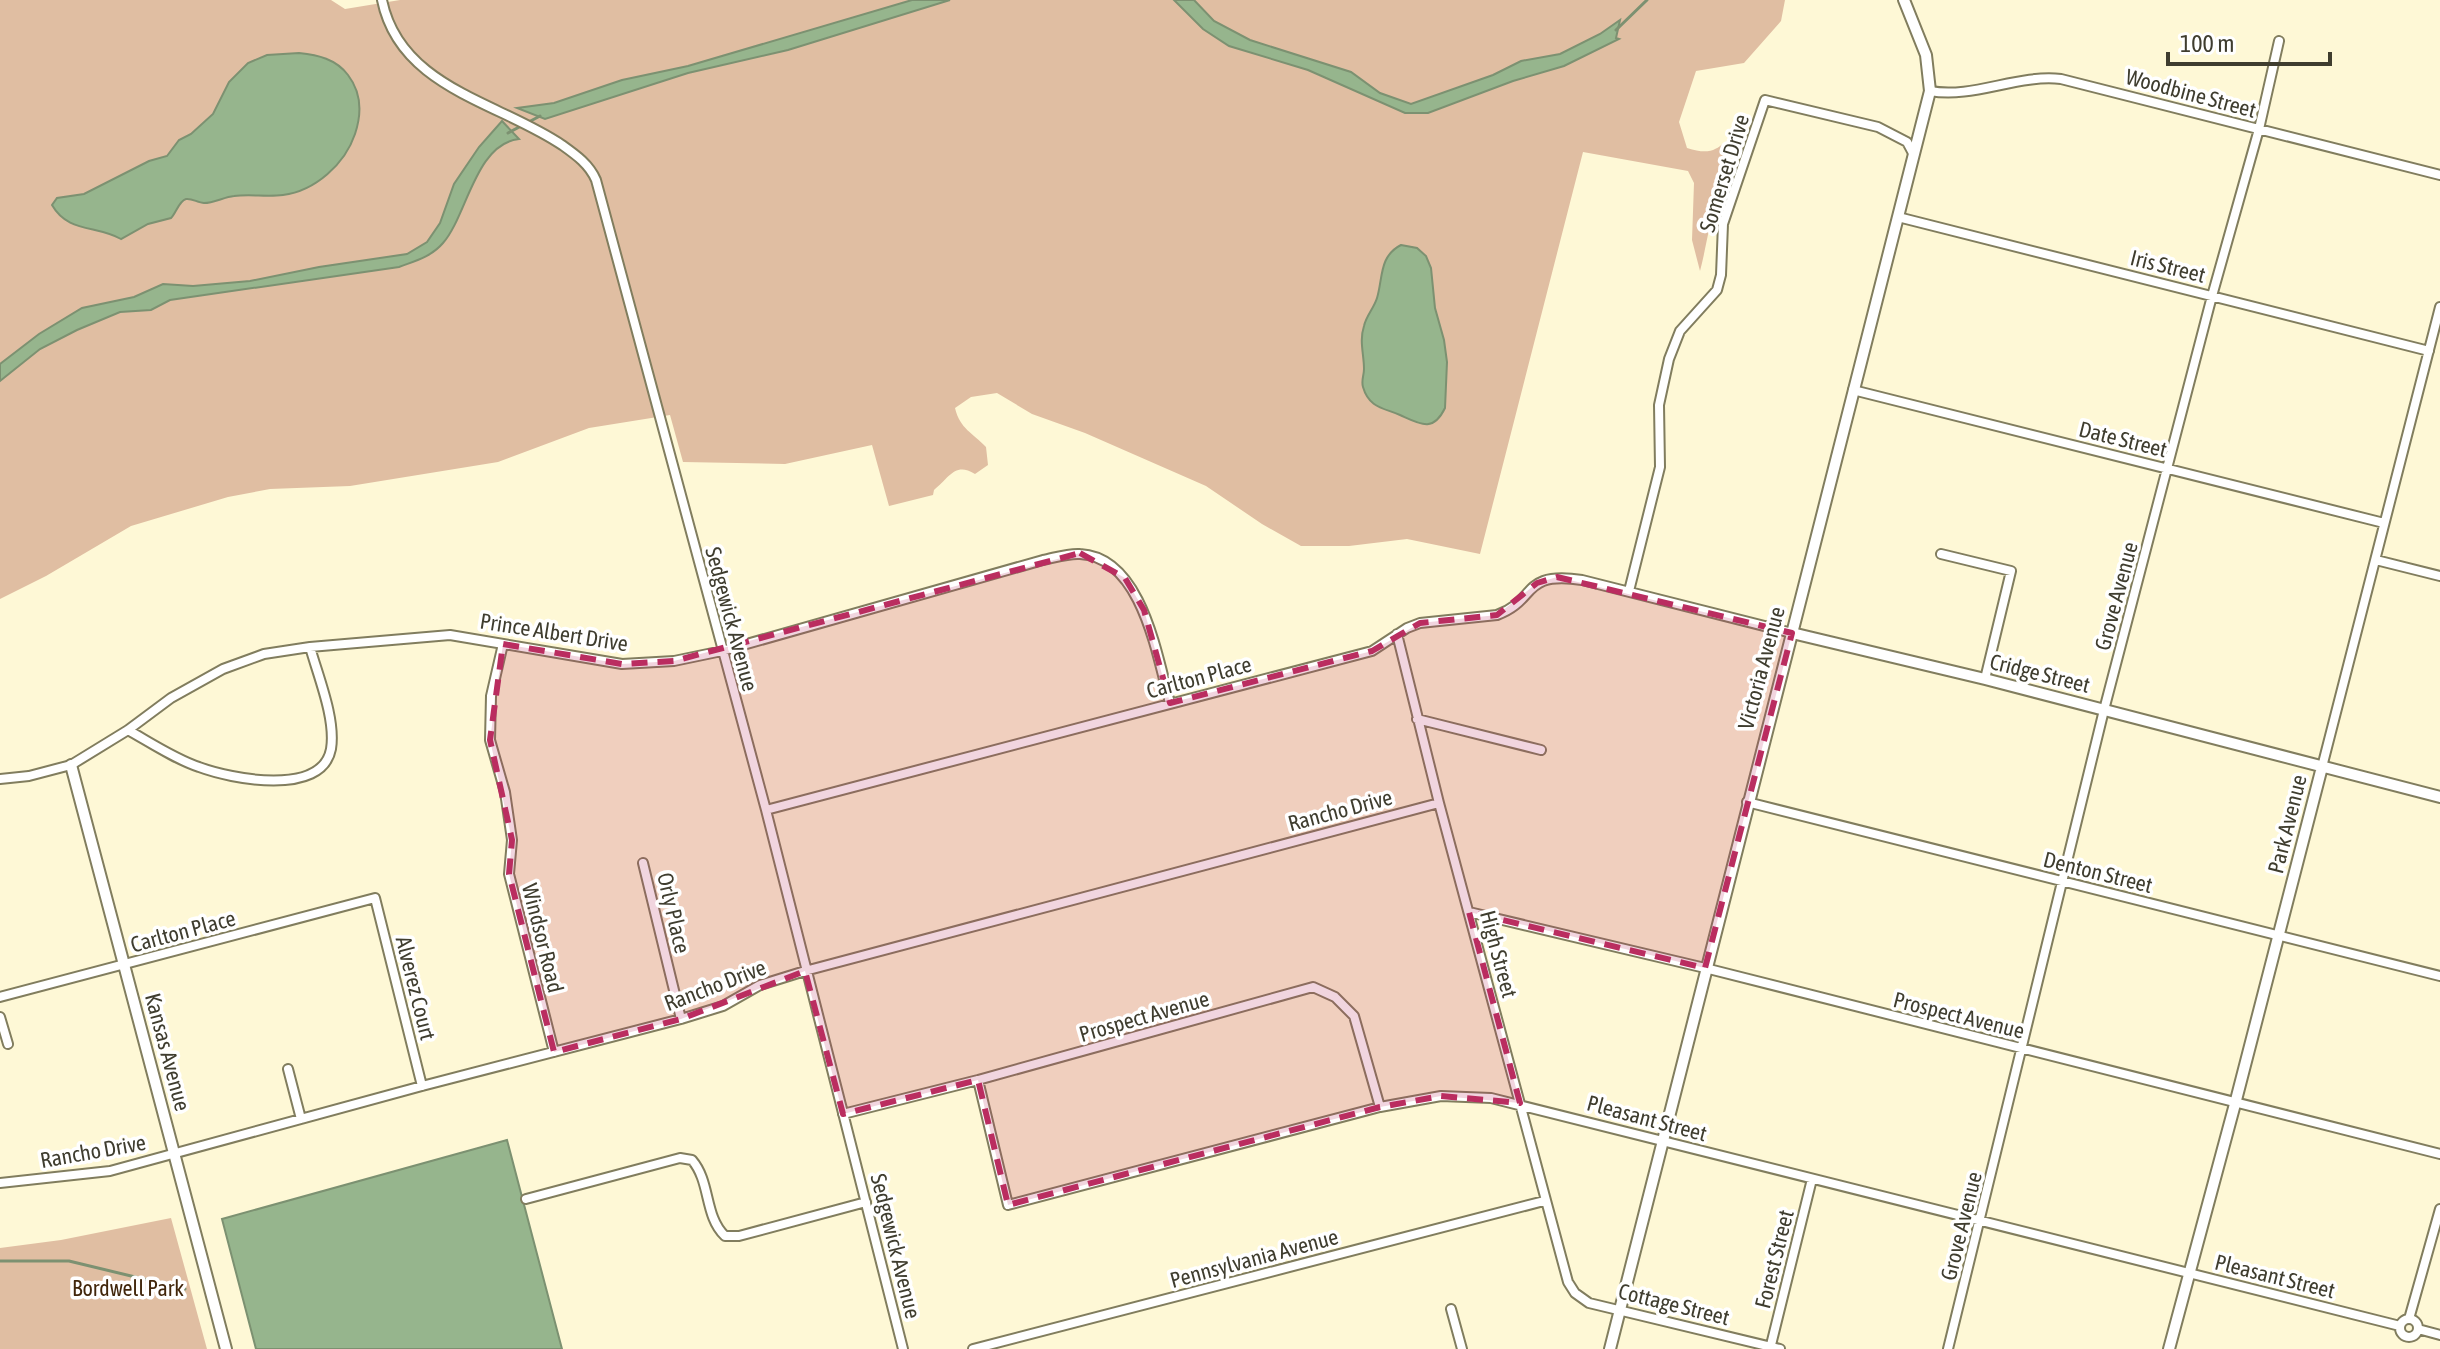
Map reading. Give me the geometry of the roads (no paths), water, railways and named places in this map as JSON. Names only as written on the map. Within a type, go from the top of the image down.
[{"type":"street","name":"Sedgewick Avenue","points":[[382,0],[393,31],[406,51],[422,67],[444,85],[519,119],[580,157],[594,175],[602,195],[766,810],[903,1349]]},
{"type":"street","name":"Victoria Avenue","points":[[1610,1349],[1930,91],[1926,55],[1904,0]]},
{"type":"street","name":"Grove Avenue","points":[[1948,1349],[2104,710],[2259,129],[2279,41]]},
{"type":"street","name":"Woodbine Street","points":[[1930,91],[1952,93],[2038,79],[2061,79],[2440,175]]},
{"type":"street","name":"Somerset Drive","points":[[1629,591],[1660,467],[1659,405],[1669,359],[1680,331],[1717,290],[1721,275],[1723,224],[1765,100],[1878,127],[1910,145],[1914,155]]},
{"type":"street","name":"Iris Street","points":[[1898,217],[2429,351]]},
{"type":"street","name":"Park Avenue","points":[[2169,1349],[2279,936],[2440,307]]},
{"type":"street","name":"Date Street","points":[[1853,390],[2384,523]]},
{"type":"street","name":"Prince Albert Drive","points":[[0,779],[29,776],[71,765],[128,730],[171,698],[223,669],[264,654],[450,635],[622,664],[674,661],[722,651],[1043,560],[1080,553],[1103,561],[1125,578],[1144,610],[1170,703]]},
{"type":"street","points":[[1941,554],[2011,571],[1985,679]]},
{"type":"street","points":[[2376,560],[2440,576]]},
{"type":"street","name":"Carlton Place","points":[[766,810],[1372,651],[1420,623],[1497,615],[1507,611],[1537,583],[1549,578],[1582,580],[1629,591]]},
{"type":"street","name":"Cridge Street","points":[[1629,591],[2440,797]]},
{"type":"street","name":"High Street","points":[[1397,634],[1544,1201],[1568,1282]]},
{"type":"street","name":"Windsor Road","points":[[503,644],[491,696],[490,740],[505,792],[512,840],[509,874],[554,1052]]},
{"type":"street","points":[[128,730],[199,767],[247,778],[295,780],[320,769],[330,753],[332,731],[310,647]]},
{"type":"street","points":[[1417,719],[1541,750]]},
{"type":"street","name":"Kansas Avenue","points":[[71,765],[226,1349]]},
{"type":"street","name":"Denton Street","points":[[1747,802],[2440,976]]},
{"type":"street","name":"Rancho Drive","points":[[0,1183],[110,1171],[175,1154],[681,1019],[723,1006],[760,985],[805,971],[1439,803]]},
{"type":"street","name":"Orly Place","points":[[643,863],[681,1019]]},
{"type":"street","name":"Carlton Place","points":[[0,997],[375,898]]},
{"type":"street","name":"Alverez Court","points":[[375,898],[422,1086]]},
{"type":"street","name":"Prospect Avenue","points":[[1469,912],[1705,968],[2440,1154]]},
{"type":"street","name":"Prospect Avenue","points":[[843,1114],[1313,987],[1335,997],[1354,1016],[1380,1107]]},
{"type":"street","points":[[0,1017],[8,1044]]},
{"type":"street","points":[[288,1069],[301,1119]]},
{"type":"street","name":"Pleasant Street","points":[[978,1080],[1008,1205],[1380,1107],[1441,1096],[1491,1098],[2400,1326]]},
{"type":"street","points":[[526,1199],[680,1158],[692,1160],[700,1169],[715,1227],[725,1236],[739,1236],[866,1202]]},
{"type":"street","name":"Forest Street","points":[[1774,1348],[1812,1179]]},
{"type":"street","name":"Pennsylvania Avenue","points":[[973,1349],[1544,1201]]},
{"type":"street","points":[[2407,1337],[2400,1331],[2400,1326],[2409,1319],[2440,1209]]},
{"type":"street","name":"Cottage Street","points":[[1568,1282],[1575,1293],[1589,1303],[1774,1348]]},
{"type":"street","points":[[1451,1309],[1462,1349]]},
{"type":"street","points":[[2409,1319],[2416,1323],[2418,1329]]},
{"type":"street","points":[[2418,1329],[2440,1335]]},
{"type":"street","points":[[2402,1349],[2407,1337],[2418,1329]]},
{"type":"waterway","points":[[1616,30],[1647,0]]},
{"type":"waterway","points":[[508,133],[540,116]]},
{"type":"waterway","points":[[0,1261],[69,1261],[185,1289]]},
{"type":"park label","name":"Bordwell Park","points":[[128,1288]]}]
